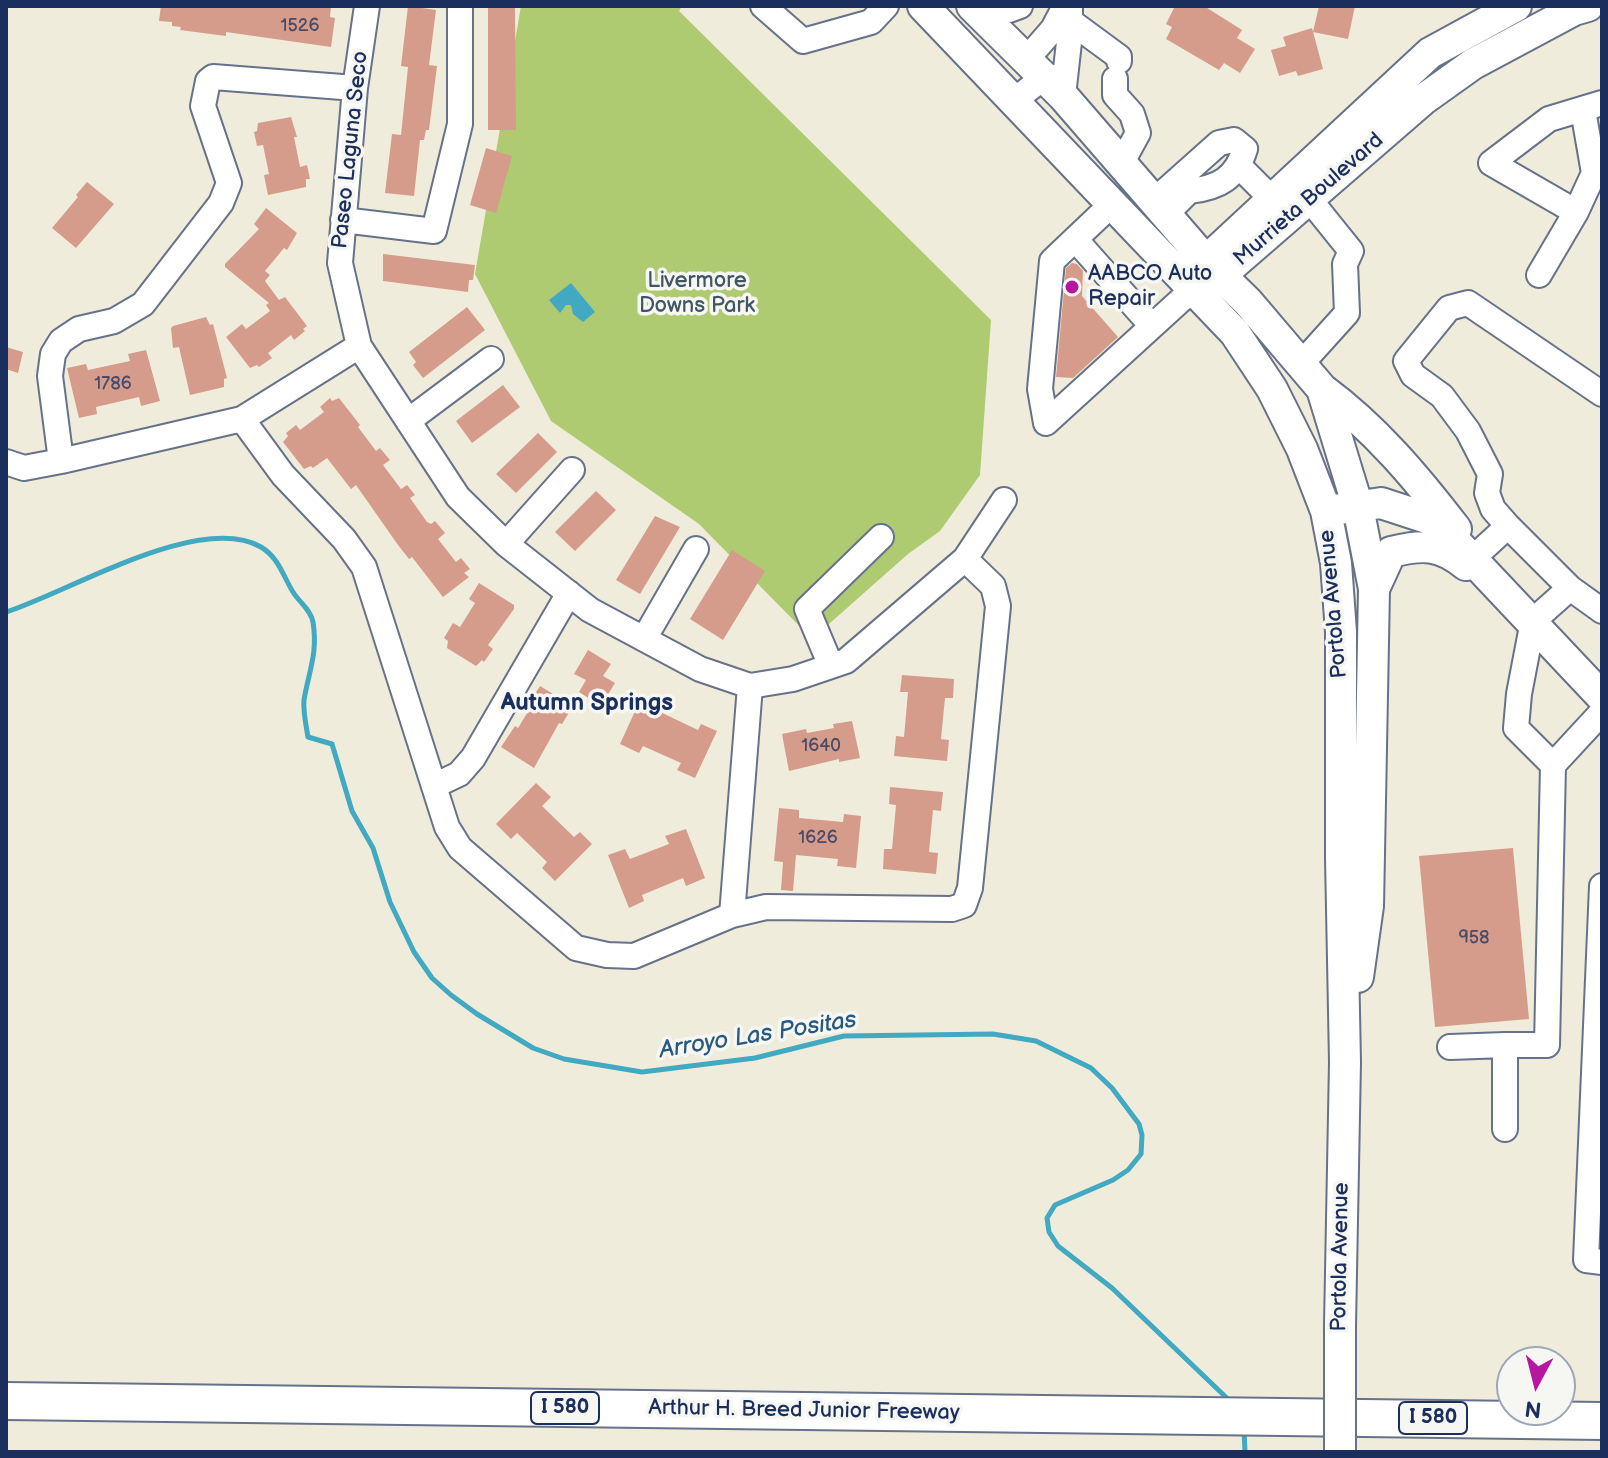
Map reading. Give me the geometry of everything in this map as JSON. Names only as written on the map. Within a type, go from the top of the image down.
[{"type":"highway","name":"Arthur H. Breed Junior Freeway","points":[[6,1401],[1602,1421]]},
{"type":"main road","name":"Portola Avenue","points":[[923,6],[1235,333],[1272,389],[1302,449],[1326,511],[1336,563],[1341,632],[1345,1062],[1340,1452]]},
{"type":"main road","name":"Murrieta Boulevard","points":[[1193,289],[1272,199],[1430,53],[1516,6]]},
{"type":"main road","name":"Murrieta Boulevard","points":[[1214,268],[1310,200],[1424,99],[1473,64],[1574,10],[1588,6]]},
{"type":"main road","name":"Portola Avenue","points":[[985,8],[1047,72],[1159,208],[1248,302],[1322,389],[1358,507],[1374,589],[1368,906],[1345,1062]]},
{"type":"main road","points":[[1322,389],[1377,434],[1423,486],[1509,597],[1602,697]]},
{"type":"main road","points":[[1326,511],[1381,503],[1436,521],[1475,557]]},
{"type":"main road","points":[[1358,507],[1455,556],[1509,597]]},
{"type":"main road","points":[[1374,589],[1391,552],[1419,546],[1440,548]]},
{"type":"street","name":"Paseo Laguna Seco","points":[[367,6],[355,88],[340,263],[359,346],[458,497],[506,544],[590,610],[700,669],[750,686],[793,679],[846,661],[965,559],[1004,500]]},
{"type":"street","points":[[343,220],[434,231],[460,124],[460,6]]},
{"type":"street","points":[[763,6],[803,41],[871,22],[886,6]]},
{"type":"street","points":[[985,8],[1009,10],[1020,6]]},
{"type":"street","points":[[1013,101],[1047,72],[1069,11]]},
{"type":"street","points":[[1047,72],[1053,29],[1069,11]]},
{"type":"street","points":[[1069,11],[1119,57],[1115,95],[1132,114],[1138,133],[1121,164]]},
{"type":"street","points":[[61,461],[50,376],[53,354],[61,341],[79,329],[114,321],[143,304],[224,196],[229,183],[203,106],[208,81],[213,77],[223,77],[355,88]]},
{"type":"street","points":[[1539,275],[1576,212],[1594,173],[1593,106],[1549,119],[1491,163],[1576,212]]},
{"type":"street","points":[[1159,208],[1189,191],[1212,189],[1239,166],[1272,199]]},
{"type":"street","points":[[1301,364],[1347,313],[1345,264],[1351,255],[1310,200]]},
{"type":"street","points":[[1112,204],[1052,261],[1040,389],[1046,423],[1193,289]]},
{"type":"street","points":[[1075,239],[1152,326]]},
{"type":"street","points":[[1602,394],[1468,303],[1449,308],[1406,361],[1413,375],[1442,396],[1468,431],[1490,474],[1487,493],[1493,509],[1570,588],[1602,611]]},
{"type":"street","points":[[6,462],[24,468],[242,419],[359,346]]},
{"type":"street","points":[[408,421],[491,359]]},
{"type":"street","points":[[242,419],[283,475],[344,539],[364,567],[447,827],[460,848],[576,948],[607,955],[634,956],[732,915],[766,907],[952,909],[964,905],[970,888],[998,606],[993,586],[965,559]]},
{"type":"street","points":[[506,544],[572,470]]},
{"type":"street","points":[[1475,557],[1508,526]]},
{"type":"street","points":[[831,666],[807,609],[881,537]]},
{"type":"street","points":[[644,639],[696,549]]},
{"type":"street","points":[[1553,765],[1516,728],[1519,694],[1533,621],[1570,588]]},
{"type":"street","points":[[434,786],[459,774],[473,758],[569,593]]},
{"type":"street","points":[[732,915],[750,686]]},
{"type":"street","points":[[1450,1047],[1547,1045],[1553,765],[1602,712]]},
{"type":"street","points":[[1602,886],[1586,1260],[1602,1262]]},
{"type":"street","points":[[1505,1045],[1505,1129]]},
{"type":"green space","name":"Livermore Downs Park","points":[[521,6],[682,6],[679,11],[991,320],[980,475],[940,531],[908,554],[812,639],[699,524],[551,421],[475,274]]},
{"type":"water","points":[[571,283],[595,312],[583,322],[573,314],[571,305],[566,305],[560,313],[549,300]]},
{"type":"building","points":[[161,6],[331,6],[330,17],[335,18],[331,47],[226,32],[226,36],[180,30],[181,27],[172,26],[172,22],[159,21]]},
{"type":"building","points":[[408,6],[436,10],[429,65],[437,66],[429,130],[426,130],[424,140],[420,140],[414,196],[385,193],[392,134],[401,135],[408,67],[401,66]]},
{"type":"building","points":[[488,6],[515,6],[516,130],[488,130]]},
{"type":"building","points":[[1175,6],[1204,6],[1242,30],[1237,38],[1255,49],[1240,73],[1224,63],[1219,70],[1166,39],[1172,27],[1166,24]]},
{"type":"building","points":[[1319,6],[1355,6],[1348,39],[1313,32]]},
{"type":"building","points":[[1312,28],[1323,69],[1298,76],[1296,71],[1279,76],[1271,50],[1286,46],[1283,37]]},
{"type":"building","points":[[291,117],[300,167],[307,165],[310,179],[306,179],[306,187],[268,195],[264,175],[269,174],[263,145],[257,146],[254,132],[258,123]]},
{"type":"building","points":[[486,148],[512,156],[496,213],[470,205]]},
{"type":"building","points":[[87,182],[114,204],[76,248],[52,228]]},
{"type":"building","points":[[266,208],[297,233],[287,250],[284,248],[265,271],[270,275],[265,281],[279,300],[285,297],[307,326],[294,340],[291,335],[268,353],[272,358],[259,367],[250,368],[226,337],[242,324],[246,329],[270,311],[266,305],[269,303],[225,264],[259,229],[254,224]]},
{"type":"building","points":[[383,254],[475,265],[473,280],[469,280],[468,292],[383,281]]},
{"type":"building","points":[[1072,263],[1083,271],[1082,296],[1118,337],[1073,378],[1056,377],[1066,268]]},
{"type":"building","points":[[467,307],[485,330],[423,378],[413,365],[416,362],[409,352]]},
{"type":"building","points":[[206,317],[210,325],[213,324],[227,378],[224,379],[224,387],[190,395],[179,347],[173,348],[171,328]]},
{"type":"building","points":[[6,347],[23,352],[18,373],[6,369]]},
{"type":"building","points":[[146,350],[160,401],[141,406],[139,397],[96,407],[97,414],[79,418],[67,368],[86,364],[88,370],[130,361],[128,354]]},
{"type":"building","points":[[503,385],[520,407],[472,443],[456,421]]},
{"type":"building","points":[[330,398],[332,401],[339,398],[376,451],[380,448],[390,460],[383,465],[401,489],[407,485],[415,495],[410,498],[427,522],[431,524],[435,521],[445,533],[438,539],[456,562],[461,558],[470,569],[464,573],[469,577],[443,597],[412,557],[409,559],[398,545],[356,485],[351,489],[327,458],[313,468],[304,469],[283,442],[288,436],[286,433],[296,425],[300,430],[324,412],[320,407]]},
{"type":"building","points":[[538,433],[557,452],[516,493],[496,474]]},
{"type":"building","points":[[596,491],[616,510],[575,551],[555,532]]},
{"type":"building","points":[[655,516],[680,527],[640,594],[616,580]]},
{"type":"building","points":[[732,550],[765,571],[723,640],[690,619]]},
{"type":"building","points":[[479,583],[514,605],[514,609],[488,645],[493,649],[484,662],[482,660],[476,666],[447,648],[448,641],[444,638],[453,623],[460,627],[475,603],[469,599]]},
{"type":"building","name":"Autumn Springs","points":[[588,650],[611,664],[603,676],[615,683],[601,706],[579,692],[586,680],[574,674]]},
{"type":"building","points":[[902,675],[954,679],[953,698],[945,698],[941,739],[949,740],[947,761],[894,756],[896,736],[904,737],[908,692],[900,692]]},
{"type":"building","points":[[540,686],[573,706],[562,724],[559,723],[534,768],[501,747],[515,726],[518,728]]},
{"type":"building","points":[[642,696],[661,704],[658,711],[698,730],[701,724],[717,731],[695,778],[677,770],[681,763],[643,746],[639,753],[620,744]]},
{"type":"building","points":[[852,721],[860,758],[839,762],[839,759],[789,771],[782,734],[834,728],[833,724]]},
{"type":"building","points":[[536,783],[551,797],[542,806],[574,837],[580,832],[592,844],[555,881],[542,868],[547,862],[517,833],[511,839],[496,824]]},
{"type":"building","points":[[890,787],[943,792],[941,811],[933,810],[929,852],[938,853],[936,874],[883,869],[884,849],[892,849],[896,805],[889,804]]},
{"type":"building","points":[[779,808],[799,810],[799,818],[843,822],[844,814],[861,816],[856,868],[837,866],[838,859],[796,855],[793,891],[781,890],[783,862],[774,861]]},
{"type":"building","points":[[686,829],[705,878],[686,886],[683,878],[642,895],[644,901],[629,908],[608,855],[625,849],[630,859],[669,844],[665,836]]},
{"type":"building","points":[[1513,848],[1529,1019],[1435,1027],[1419,856]]},
{"type":"waterway","name":"Arroyo Las Positas","points":[[6,612],[170,547],[204,540],[235,539],[267,551],[313,622],[314,653],[304,700],[308,737],[332,744],[352,811],[373,848],[390,902],[414,952],[432,978],[451,995],[533,1048],[564,1059],[642,1072],[755,1058],[844,1036],[993,1034],[1036,1041],[1091,1068],[1112,1088],[1139,1124],[1141,1154],[1128,1170],[1113,1180],[1055,1205],[1047,1218],[1049,1232],[1058,1246],[1112,1288],[1232,1403]]},
{"type":"waterway","name":"Arroyo Las Positas","points":[[1244,1430],[1245,1452]]},
{"type":"place","name":"AABCO Auto Repair","points":[[1072,287]]},
{"type":"district","name":"Autumn Springs","points":[[587,704]]}]
